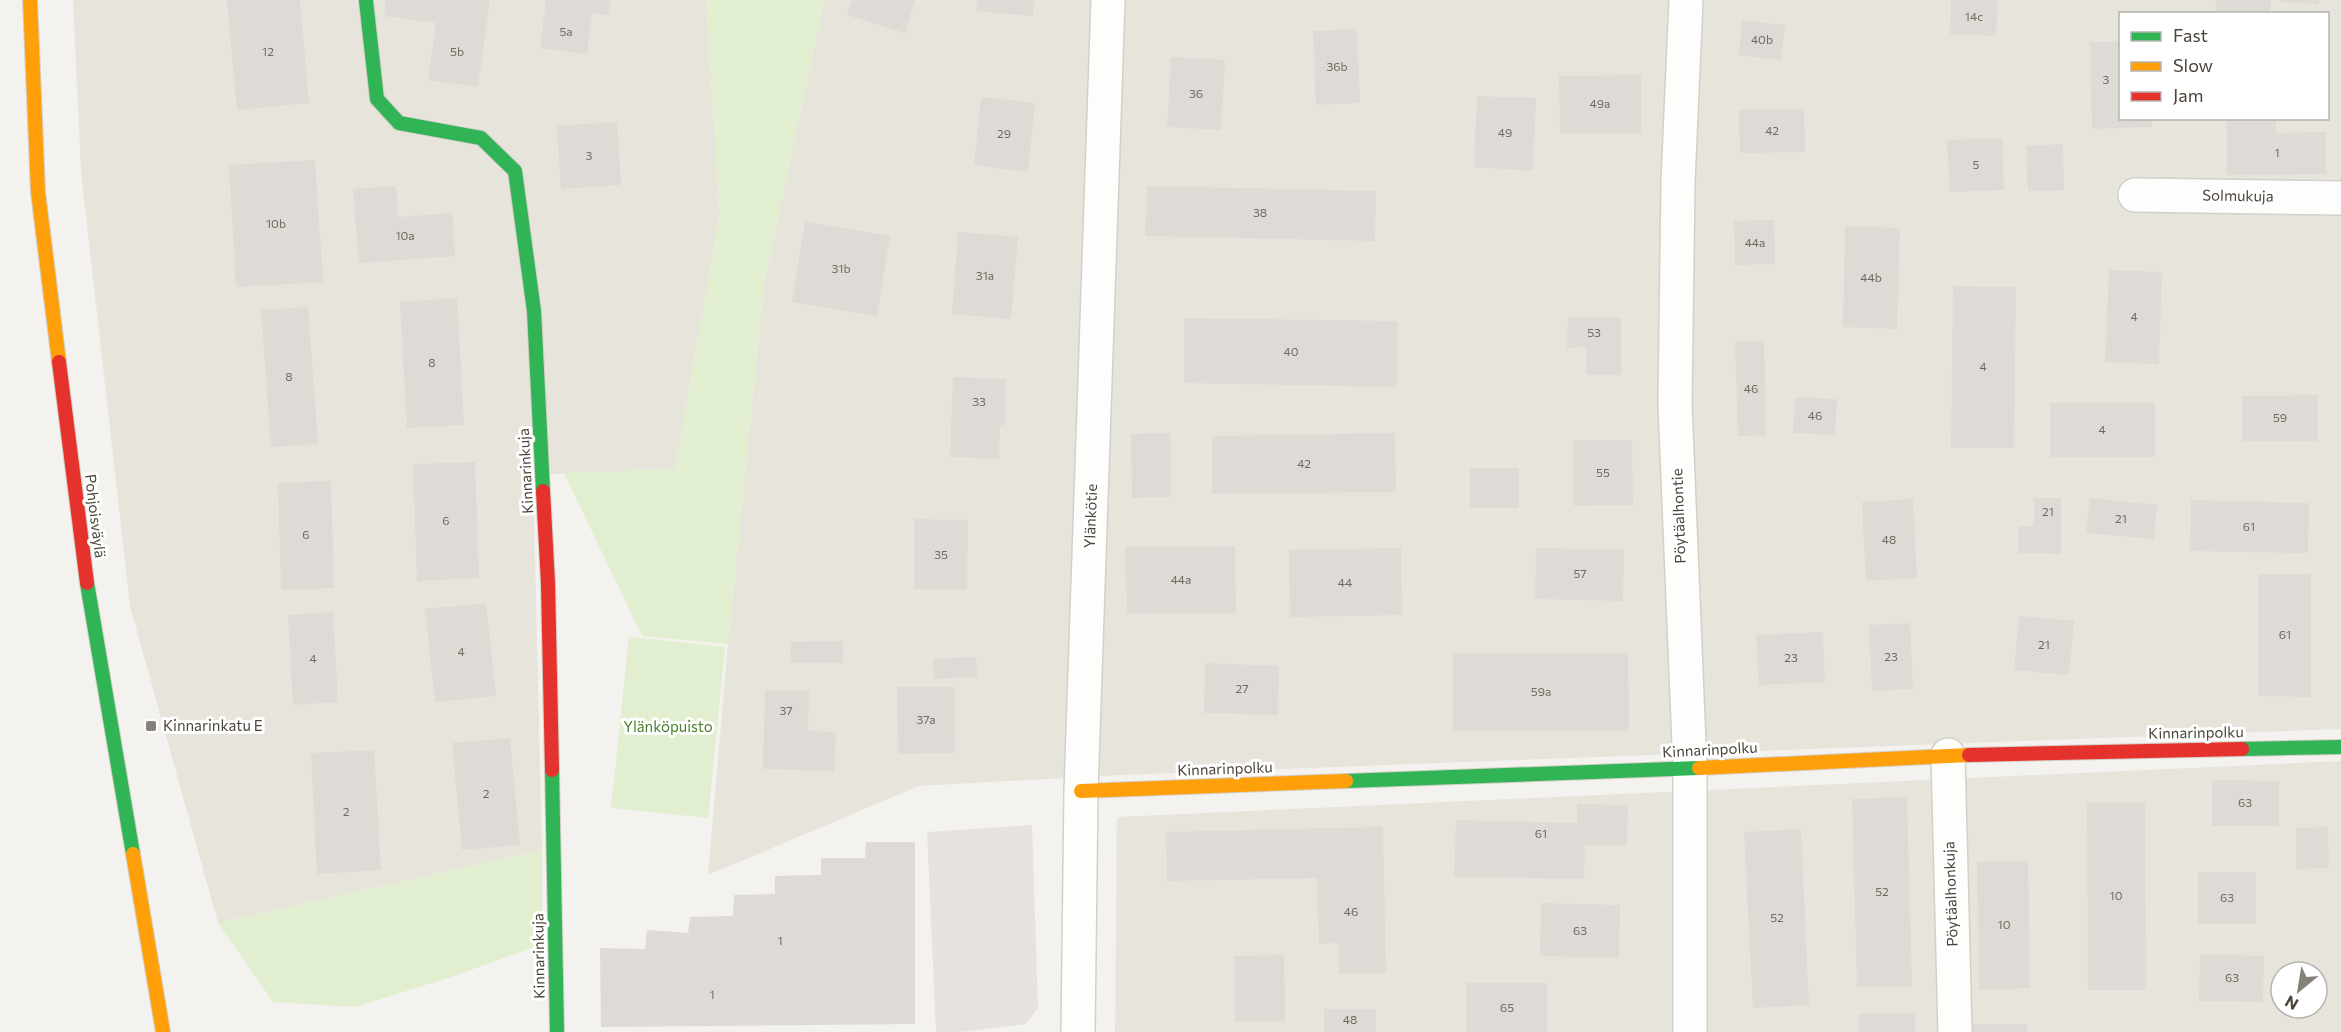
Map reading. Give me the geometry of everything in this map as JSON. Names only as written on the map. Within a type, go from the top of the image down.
[{"type":"street","name":"Pohjoisväylä","points":[[30,0],[38,192],[84,561],[164,1032]]},
{"type":"street","name":"Ylänkötie","points":[[1078,1032],[1082,791],[1108,0]]},
{"type":"street","name":"Pöytäalhontie","points":[[1686,0],[1678,182],[1675,404],[1690,768],[1690,1032]]},
{"type":"street","name":"Kinnarinkuja","points":[[366,1],[377,99],[399,123],[481,138],[515,171],[534,312],[547,559],[557,1032]]},
{"type":"street","name":"Solmukuja","points":[[2135,195],[2341,198]]},
{"type":"street","name":"Kinnarinpolku","points":[[1082,791],[1690,768],[1948,755],[2341,747]]},
{"type":"street","name":"Pöytäalhonkuja","points":[[1948,755],[1955,1032]]},
{"type":"shaded area","points":[[73,0],[706,0],[720,214],[675,469],[533,475],[542,850],[218,923],[130,606],[81,172]]},
{"type":"shaded area","points":[[824,0],[2341,0],[2341,729],[1121,775],[919,786],[708,875],[728,644],[764,283]]},
{"type":"shaded area","points":[[2341,761],[2341,1032],[1115,1032],[1117,817]]},
{"type":"shaded area","points":[[1032,825],[1038,1008],[1026,1024],[960,1032],[936,1032],[927,832]]},
{"type":"green space","points":[[706,0],[824,0],[764,283],[728,644],[642,636],[564,473],[675,469],[720,214]]},
{"type":"green space","name":"Ylänköpuisto","points":[[629,637],[725,647],[708,818],[611,808]]},
{"type":"green space","points":[[542,850],[542,944],[457,975],[356,1007],[273,1002],[218,923]]},
{"type":"building","points":[[227,0],[300,0],[309,103],[237,110]]},
{"type":"building","points":[[386,0],[490,0],[478,87],[428,80],[436,23],[384,16]]},
{"type":"building","points":[[546,0],[610,0],[609,15],[592,13],[587,54],[540,48]]},
{"type":"building","points":[[852,0],[915,0],[905,33],[847,15]]},
{"type":"building","points":[[977,0],[1034,0],[1033,16],[976,11]]},
{"type":"building","points":[[1951,0],[1998,0],[1996,36],[1950,34]]},
{"type":"building","points":[[2216,0],[2271,0],[2270,12],[2215,12]]},
{"type":"building","points":[[2281,0],[2319,0],[2319,4],[2281,2]]},
{"type":"building","points":[[1742,20],[1785,25],[1781,60],[1739,55]]},
{"type":"building","points":[[1357,29],[1360,103],[1316,105],[1313,31]]},
{"type":"building","points":[[2090,42],[2119,42],[2119,120],[2152,120],[2152,127],[2092,129]]},
{"type":"building","points":[[1171,57],[1225,60],[1221,130],[1167,127]]},
{"type":"building","points":[[1641,75],[1641,133],[1560,133],[1559,76]]},
{"type":"building","points":[[1477,96],[1536,98],[1533,171],[1474,167]]},
{"type":"building","points":[[981,97],[1035,103],[1028,172],[974,165]]},
{"type":"building","points":[[1804,109],[1805,152],[1740,153],[1739,110]]},
{"type":"building","points":[[2227,120],[2276,120],[2276,133],[2326,132],[2326,174],[2227,175]]},
{"type":"building","points":[[617,122],[621,185],[561,189],[557,126]]},
{"type":"building","points":[[2002,138],[2004,190],[1950,192],[1947,140]]},
{"type":"building","points":[[2063,144],[2064,190],[2028,191],[2026,146]]},
{"type":"building","points":[[315,160],[323,282],[236,287],[229,165]]},
{"type":"building","points":[[396,186],[398,217],[452,213],[455,256],[359,263],[353,189]]},
{"type":"building","points":[[1147,186],[1376,191],[1375,241],[1145,236]]},
{"type":"building","points":[[1774,220],[1775,264],[1735,265],[1734,221]]},
{"type":"building","points":[[805,222],[890,236],[877,316],[792,302]]},
{"type":"building","points":[[1845,226],[1900,228],[1897,329],[1843,327]]},
{"type":"building","points":[[958,232],[1018,237],[1011,319],[952,314]]},
{"type":"building","points":[[2109,270],[2162,272],[2159,364],[2105,362]]},
{"type":"building","points":[[1953,286],[2016,287],[2014,448],[1951,448]]},
{"type":"building","points":[[457,298],[464,425],[407,428],[400,302]]},
{"type":"building","points":[[308,307],[318,444],[271,447],[261,310]]},
{"type":"building","points":[[1568,317],[1621,318],[1621,375],[1586,375],[1586,347],[1567,348]]},
{"type":"building","points":[[1184,318],[1398,321],[1397,387],[1184,383]]},
{"type":"building","points":[[1764,341],[1766,435],[1738,436],[1735,342]]},
{"type":"building","points":[[953,377],[1006,379],[1005,424],[1000,426],[999,459],[950,457]]},
{"type":"building","points":[[2318,395],[2318,441],[2242,441],[2242,396]]},
{"type":"building","points":[[1795,397],[1837,399],[1835,435],[1793,433]]},
{"type":"building","points":[[2050,403],[2155,403],[2155,457],[2050,457]]},
{"type":"building","points":[[1170,433],[1171,497],[1132,498],[1131,434]]},
{"type":"building","points":[[1395,433],[1396,492],[1212,494],[1212,436]]},
{"type":"building","points":[[1573,440],[1632,440],[1633,505],[1574,506]]},
{"type":"building","points":[[475,462],[479,578],[417,581],[413,464]]},
{"type":"building","points":[[1470,468],[1519,468],[1519,508],[1470,508]]},
{"type":"building","points":[[331,481],[334,588],[281,590],[278,483]]},
{"type":"building","points":[[2034,498],[2061,498],[2061,554],[2018,553],[2018,526],[2034,526]]},
{"type":"building","points":[[2090,498],[2157,505],[2154,539],[2086,533]]},
{"type":"building","points":[[1913,499],[1917,578],[1866,581],[1862,502]]},
{"type":"building","points":[[2191,500],[2309,503],[2308,553],[2190,551]]},
{"type":"building","points":[[914,519],[968,520],[967,590],[914,589]]},
{"type":"building","points":[[1235,546],[1236,613],[1127,614],[1125,547]]},
{"type":"building","points":[[1401,548],[1402,615],[1290,617],[1289,550]]},
{"type":"building","points":[[1536,548],[1624,550],[1623,601],[1535,599]]},
{"type":"building","points":[[2258,574],[2311,574],[2311,697],[2258,696]]},
{"type":"building","points":[[486,603],[496,696],[435,702],[425,609]]},
{"type":"building","points":[[333,612],[338,702],[293,705],[288,615]]},
{"type":"building","points":[[2019,616],[2074,621],[2069,675],[2014,670]]},
{"type":"building","points":[[1910,623],[1913,689],[1872,691],[1869,625]]},
{"type":"building","points":[[1823,632],[1825,682],[1759,685],[1756,635]]},
{"type":"building","points":[[843,641],[843,663],[791,663],[790,642]]},
{"type":"building","points":[[1453,653],[1628,653],[1629,731],[1453,731]]},
{"type":"building","points":[[976,657],[977,677],[934,679],[933,659]]},
{"type":"building","points":[[1205,663],[1279,666],[1278,715],[1204,713]]},
{"type":"building","points":[[897,687],[954,687],[955,753],[898,754]]},
{"type":"building","points":[[765,690],[809,691],[808,731],[836,732],[834,771],[763,769]]},
{"type":"building","points":[[510,738],[520,845],[462,850],[452,743]]},
{"type":"building","points":[[374,750],[381,870],[317,874],[311,753]]},
{"type":"building","points":[[2212,780],[2279,781],[2279,826],[2212,826]]},
{"type":"building","points":[[1907,797],[1912,986],[1857,987],[1852,799]]},
{"type":"building","points":[[2087,802],[2145,803],[2146,990],[2088,990]]},
{"type":"building","points":[[1577,804],[1628,805],[1627,845],[1585,845],[1584,879],[1454,877],[1456,820],[1577,823]]},
{"type":"building","points":[[1383,827],[1386,973],[1339,974],[1338,943],[1319,944],[1317,878],[1167,881],[1166,832]]},
{"type":"building","points":[[2328,827],[2329,868],[2296,869],[2296,828]]},
{"type":"building","points":[[1801,829],[1809,1005],[1753,1008],[1744,832]]},
{"type":"building","points":[[866,842],[915,842],[915,1024],[601,1027],[600,948],[645,949],[647,930],[688,933],[690,917],[733,916],[734,895],[775,894],[775,876],[821,875],[821,858],[865,858]]},
{"type":"building","points":[[2028,861],[2030,988],[1979,990],[1977,862]]},
{"type":"building","points":[[2198,872],[2256,872],[2256,924],[2198,924]]},
{"type":"building","points":[[1541,903],[1620,905],[1619,958],[1540,956]]},
{"type":"building","points":[[2200,954],[2264,956],[2263,1002],[2199,1001]]},
{"type":"building","points":[[1284,955],[1285,1021],[1235,1022],[1234,956]]},
{"type":"building","points":[[1466,983],[1547,983],[1547,1032],[1466,1032]]},
{"type":"building","points":[[1324,1009],[1376,1009],[1376,1032],[1324,1032]]},
{"type":"building","points":[[1915,1013],[1915,1032],[1859,1032],[1858,1014]]},
{"type":"building","points":[[1970,1024],[2027,1024],[2027,1032],[1970,1032]]},
{"type":"traffic: fast","points":[[366,1],[377,99],[399,123],[481,138],[515,171],[534,311],[543,491]]},
{"type":"traffic: fast","points":[[87,583],[133,854]]},
{"type":"traffic: fast","points":[[2242,749],[2341,747]]},
{"type":"traffic: fast","points":[[1346,781],[1699,768]]},
{"type":"traffic: fast","points":[[552,770],[557,1032]]},
{"type":"traffic: slow","points":[[30,0],[38,192],[59,362]]},
{"type":"traffic: slow","points":[[1699,768],[1969,755]]},
{"type":"traffic: slow","points":[[1081,791],[1346,781]]},
{"type":"traffic: slow","points":[[133,854],[163,1032]]},
{"type":"traffic: jam","points":[[59,362],[87,583]]},
{"type":"traffic: jam","points":[[543,491],[548,583],[552,770]]},
{"type":"traffic: jam","points":[[1969,755],[2242,749]]},
{"type":"place","name":"Kinnarinkatu E","points":[[151,726]]}]
